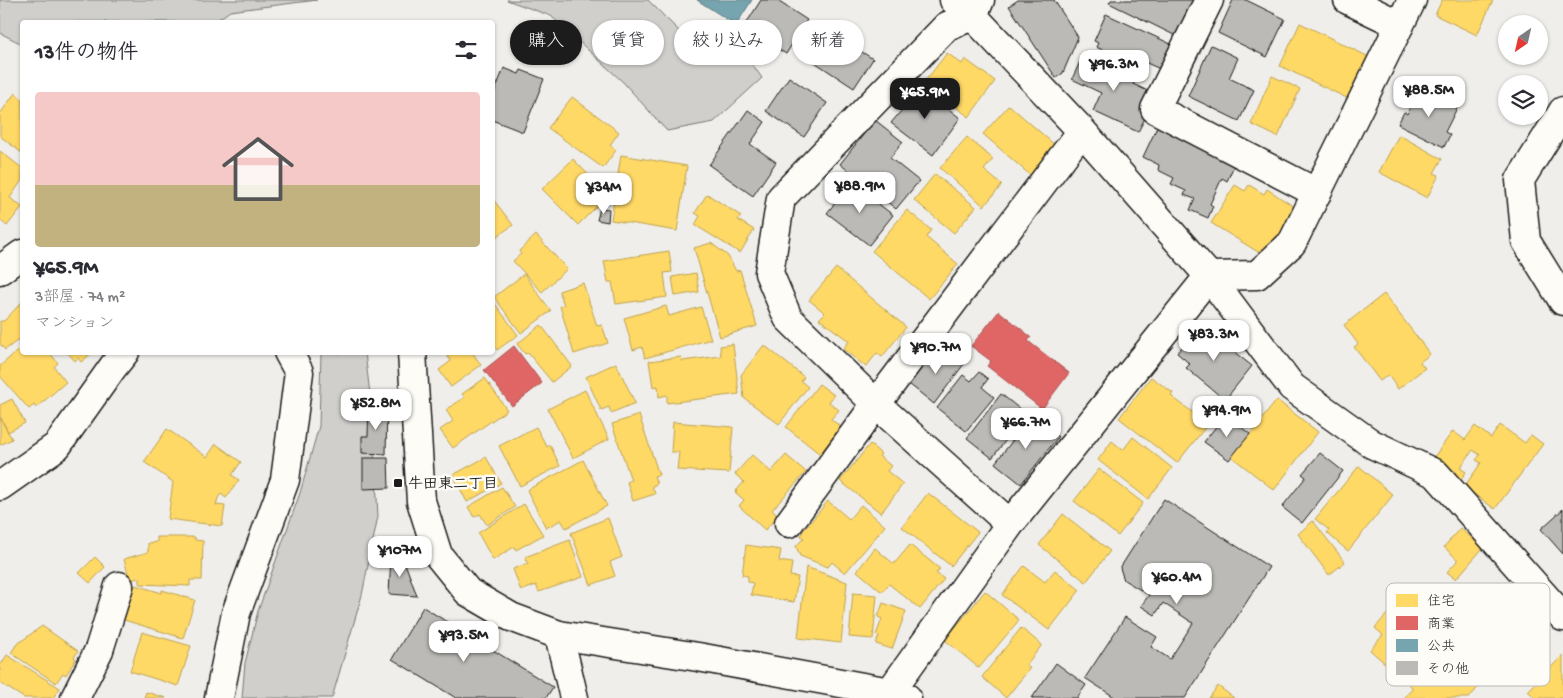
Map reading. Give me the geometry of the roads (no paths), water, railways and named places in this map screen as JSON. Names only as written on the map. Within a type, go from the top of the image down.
[{"type":"street","points":[[1209,0],[1155,109],[1317,193]]},
{"type":"street","points":[[1348,0],[1400,25]]},
{"type":"street","points":[[1209,276],[1257,275],[1292,243],[1412,0]]},
{"type":"street","points":[[1010,524],[876,404],[788,318],[769,273],[780,198],[969,5],[1209,276],[1292,387],[1372,444],[1436,474],[1533,583]]},
{"type":"street","points":[[1563,111],[1520,180],[1526,242],[1563,301]]},
{"type":"street","points":[[789,523],[876,404],[1082,131]]},
{"type":"street","points":[[0,270],[20,255]]},
{"type":"street","points":[[412,355],[421,501],[438,555],[468,592],[510,617],[559,635],[698,656],[898,695],[1010,524],[1209,276]]},
{"type":"street","points":[[0,486],[57,446],[123,355]]},
{"type":"street","points":[[219,698],[236,613],[285,480],[299,372],[290,355]]},
{"type":"street","points":[[75,698],[99,650],[119,586]]},
{"type":"street","points":[[1550,602],[1563,617]]},
{"type":"street","points":[[559,635],[574,698]]},
{"type":"place","name":"牛田東二丁目","points":[[398,483]]}]
